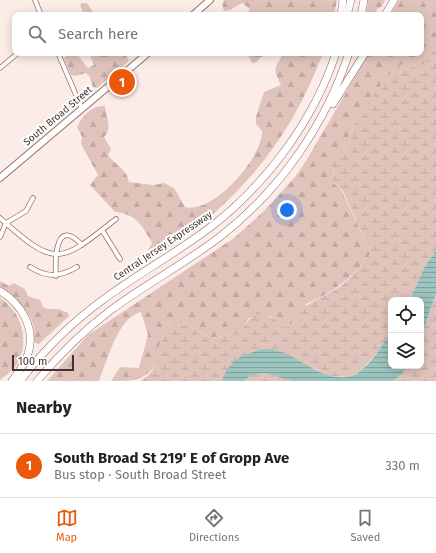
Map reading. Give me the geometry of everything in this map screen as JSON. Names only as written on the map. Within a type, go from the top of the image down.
[{"type":"highway","points":[[341,12],[343,0]]},
{"type":"highway","points":[[348,12],[351,0]]},
{"type":"highway","points":[[362,12],[364,0]]},
{"type":"highway","points":[[387,12],[394,0]]},
{"type":"highway","points":[[302,125],[330,56]]},
{"type":"highway","name":"Central Jersey Expressway","points":[[20,381],[51,345],[85,314],[122,286],[197,237],[228,212],[270,170],[302,125],[320,93],[335,56]]},
{"type":"highway","points":[[320,121],[338,83],[348,56]]},
{"type":"highway","points":[[37,381],[60,355],[94,324],[130,297],[205,248],[237,222],[280,179],[320,121],[333,105],[363,56]]},
{"type":"highway","points":[[0,291],[17,305],[25,319],[30,333],[28,354],[12,381]]},
{"type":"main road","points":[[201,9],[210,0]]},
{"type":"main road","points":[[197,12],[214,0]]},
{"type":"main road","name":"South Broad Street","points":[[0,178],[144,56]]},
{"type":"street","points":[[35,0],[40,12]]},
{"type":"street","points":[[0,68],[14,56]]},
{"type":"street","points":[[59,56],[82,108]]},
{"type":"street","points":[[0,237],[6,223],[26,211],[34,198]]},
{"type":"street","points":[[0,218],[34,247],[46,253],[55,255],[68,253],[82,245],[116,219]]},
{"type":"street","points":[[102,230],[120,259]]},
{"type":"street","points":[[56,276],[55,255],[58,243],[64,237],[74,238],[82,245]]},
{"type":"street","points":[[30,267],[46,275],[56,276],[77,267]]},
{"type":"green space","points":[[224,0],[337,0],[335,12],[248,12],[250,9],[242,3],[230,10],[224,11],[222,4]]},
{"type":"green space","points":[[368,0],[385,0],[376,12],[366,12]]},
{"type":"green space","points":[[399,0],[436,0],[436,54],[433,54],[418,69],[355,122],[346,151],[334,164],[333,182],[342,191],[371,253],[357,270],[334,289],[306,304],[298,321],[284,327],[270,316],[249,318],[239,333],[212,338],[173,319],[158,348],[160,360],[149,372],[134,380],[111,381],[120,367],[139,368],[148,335],[141,312],[126,322],[120,331],[114,341],[99,381],[47,381],[88,335],[234,238],[264,211],[295,177],[306,161],[367,56],[424,56],[424,12],[392,12]]},
{"type":"green space","points":[[82,3],[87,3],[93,12],[83,12],[80,5]]},
{"type":"green space","points":[[433,53],[436,54],[436,250],[424,268],[411,297],[388,297],[388,336],[380,350],[360,371],[348,377],[330,376],[281,353],[223,378],[222,381],[140,381],[149,375],[159,360],[158,348],[173,319],[212,338],[239,333],[250,319],[259,314],[264,314],[270,317],[285,327],[298,321],[297,312],[337,289],[357,270],[371,253],[343,191],[333,182],[334,163],[346,151],[355,122],[387,76],[402,64],[418,69]]},
{"type":"green space","points":[[67,56],[78,56],[88,68],[94,65],[90,56],[126,56],[129,61],[97,88],[93,87],[90,77],[86,73],[76,76],[71,75],[64,58]]},
{"type":"green space","points":[[248,56],[263,56],[257,62],[252,63]]},
{"type":"green space","points":[[282,56],[322,56],[303,99],[265,160],[232,196],[194,230],[159,253],[150,256],[148,250],[152,243],[142,226],[128,215],[115,212],[90,185],[98,175],[81,144],[82,137],[77,127],[79,123],[92,109],[105,106],[109,126],[104,137],[111,149],[108,155],[123,170],[129,182],[153,185],[164,183],[174,188],[185,207],[196,207],[209,202],[222,193],[245,169],[254,155],[260,142],[262,131],[256,124],[256,117],[264,92],[281,85],[276,73],[277,64]]},
{"type":"green space","points":[[0,281],[9,286],[14,283],[25,289],[28,296],[40,300],[43,307],[47,309],[59,309],[68,313],[69,316],[39,344],[35,343],[34,328],[29,315],[16,300],[0,288]]},
{"type":"green space","points":[[436,294],[436,381],[393,381],[406,369],[424,369],[424,328]]},
{"type":"green space","points":[[0,298],[8,304],[19,320],[22,329],[23,348],[21,357],[16,366],[0,380]]},
{"type":"green space","points":[[263,373],[292,381],[243,381],[251,376]]},
{"type":"water","points":[[436,250],[436,294],[424,328],[424,297],[411,297],[424,268]]},
{"type":"water","points":[[388,336],[388,369],[406,369],[393,381],[292,381],[263,373],[251,376],[243,381],[222,381],[226,371],[237,359],[253,352],[267,349],[287,354],[326,374],[337,377],[347,377],[354,375],[367,365]]},
{"type":"place","name":"South Broad St 219' E of Gropp Ave","points":[[122,82]]}]
